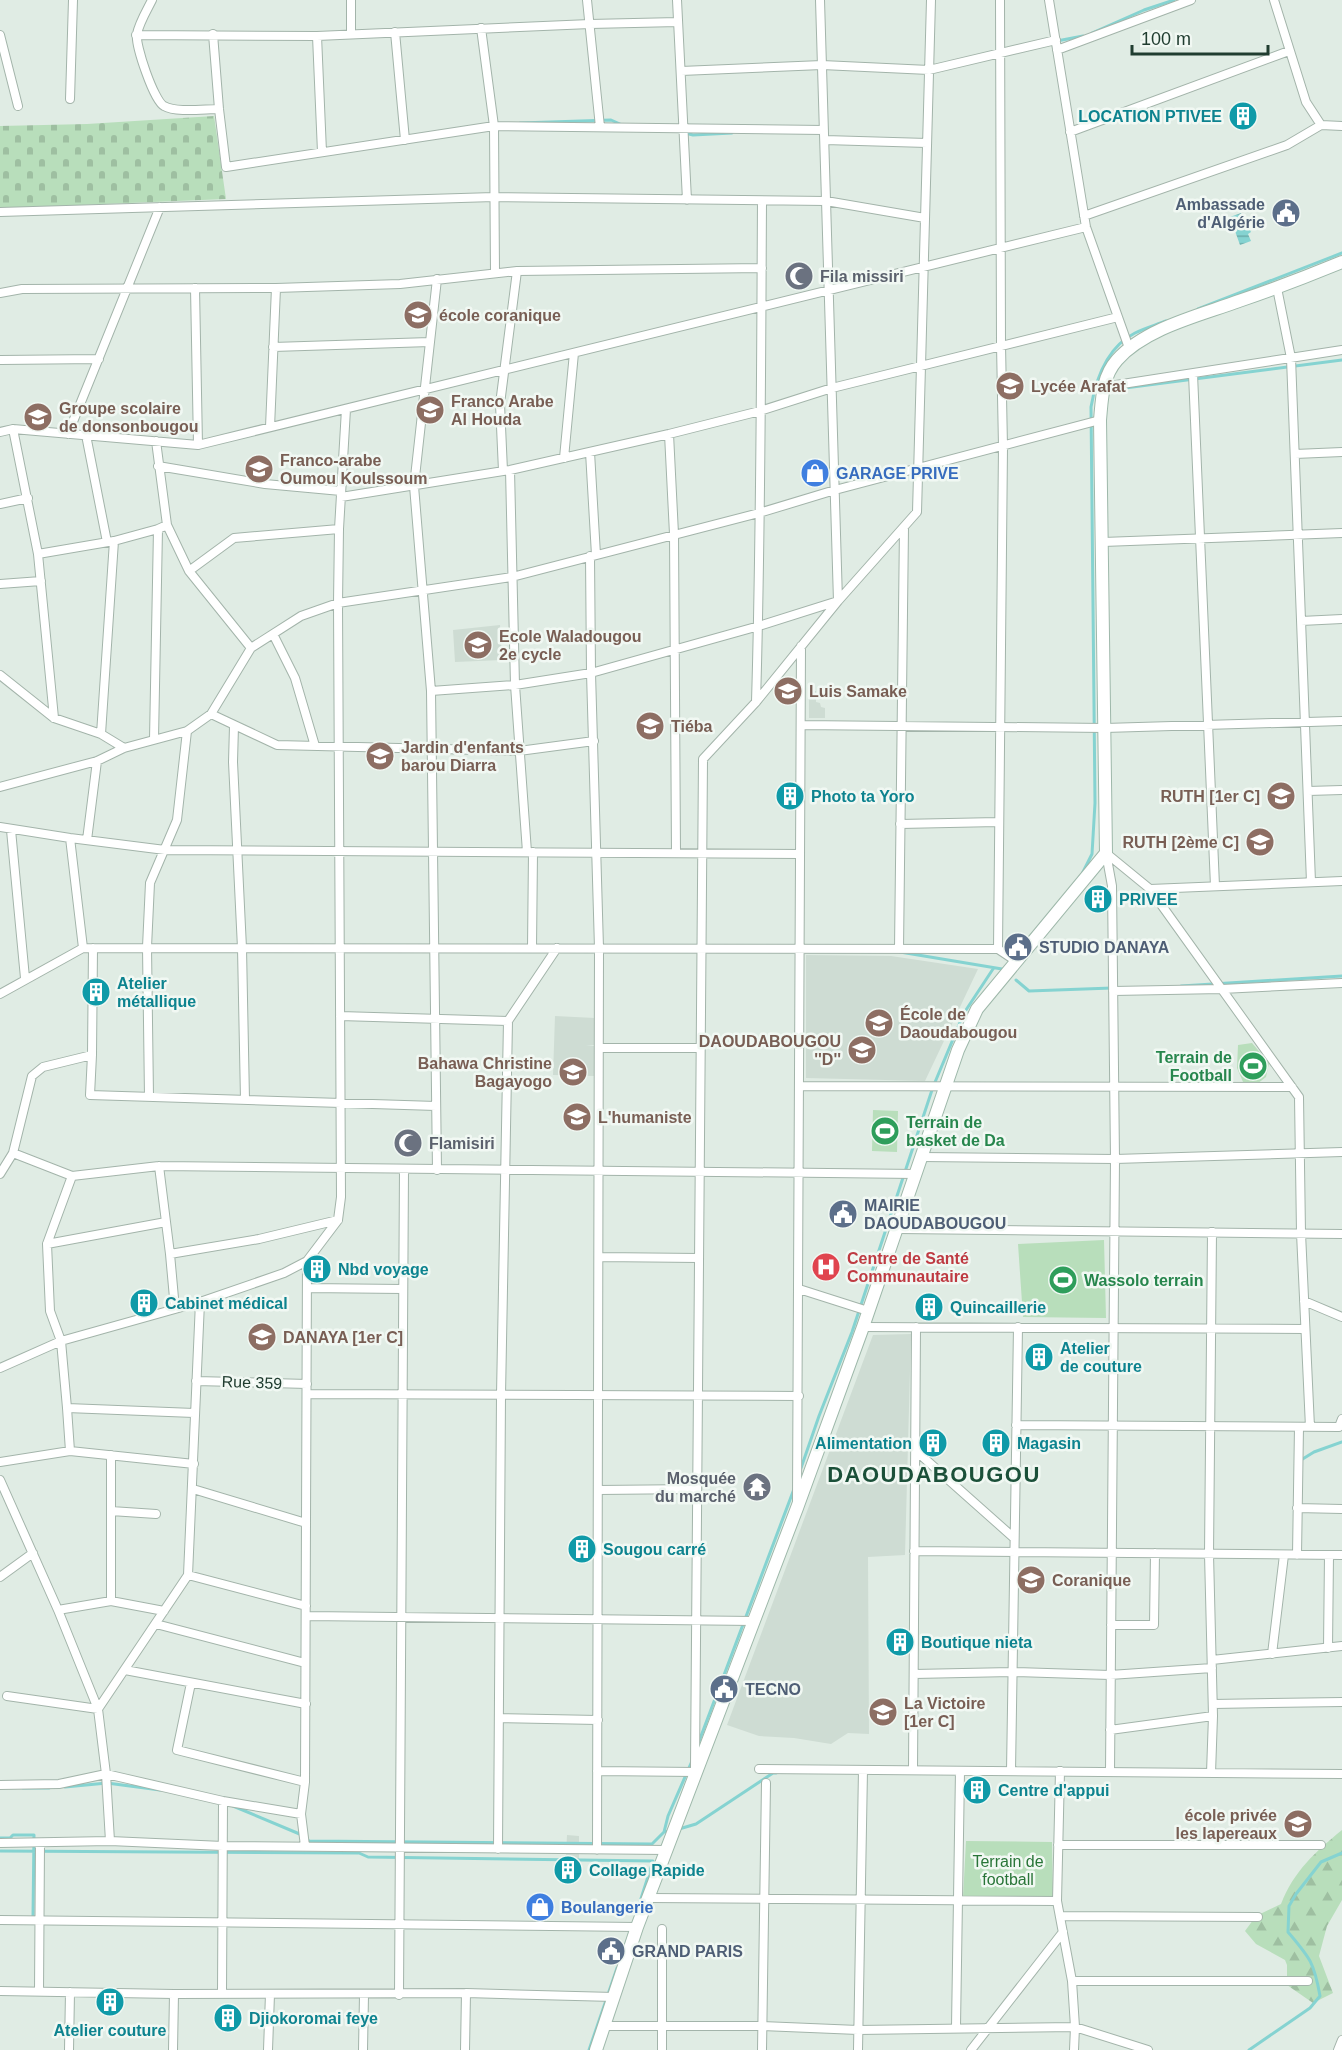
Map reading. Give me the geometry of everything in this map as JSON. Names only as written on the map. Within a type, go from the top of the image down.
[{"type":"street","points":[[69,99],[73,0]]},
{"type":"street","points":[[152,0],[136,35],[156,98],[162,105],[172,109],[219,109]]},
{"type":"street","points":[[351,0],[351,34]]},
{"type":"street","points":[[587,0],[600,127]]},
{"type":"street","points":[[677,0],[687,200]]},
{"type":"street","points":[[820,0],[838,601]]},
{"type":"street","points":[[696,1772],[703,759],[756,702],[838,601],[917,512],[931,0]]},
{"type":"street","points":[[998,949],[1003,447],[1000,345],[1000,0]]},
{"type":"street","points":[[1049,0],[1086,227],[1129,348]]},
{"type":"street","points":[[1057,50],[1191,0]]},
{"type":"street","points":[[1274,0],[1306,102],[1321,125]]},
{"type":"street","points":[[136,35],[317,36],[678,22]]},
{"type":"street","points":[[482,28],[494,126],[495,273]]},
{"type":"street","points":[[395,32],[405,140]]},
{"type":"street","points":[[213,34],[226,167],[494,126],[824,130]]},
{"type":"street","points":[[0,35],[18,106]]},
{"type":"street","points":[[317,36],[322,152]]},
{"type":"street","points":[[681,71],[822,65],[929,70],[1056,40]]},
{"type":"street","points":[[1070,132],[1289,51]]},
{"type":"street","points":[[1084,216],[1287,145],[1321,125],[1342,126]]},
{"type":"street","points":[[825,140],[927,143]]},
{"type":"street","points":[[0,212],[494,197],[826,201],[925,219]]},
{"type":"street","points":[[756,702],[760,566],[762,201]]},
{"type":"street","points":[[68,434],[160,207]]},
{"type":"street","points":[[0,432],[13,429],[198,445],[1086,227]]},
{"type":"street","points":[[1110,1772],[1115,1159],[1112,886],[1106,854],[1100,420],[1103,387],[1116,361],[1129,348],[1159,330],[1342,262]]},
{"type":"street","points":[[0,293],[22,289],[276,288],[400,284],[517,271],[762,268]]},
{"type":"street","points":[[517,271],[500,404],[512,577],[519,751],[530,852],[532,948]]},
{"type":"street","points":[[437,279],[414,486],[431,691],[433,749],[437,1170]]},
{"type":"street","points":[[195,288],[198,445]]},
{"type":"street","points":[[270,427],[276,288]]},
{"type":"street","points":[[1277,288],[1291,358],[1311,882]]},
{"type":"street","points":[[158,466],[341,494],[414,486],[506,471],[669,434],[760,411],[832,388],[1118,317]]},
{"type":"street","points":[[273,347],[430,342]]},
{"type":"street","points":[[1103,387],[1342,350]]},
{"type":"street","points":[[564,458],[574,353]]},
{"type":"street","points":[[0,360],[99,359]]},
{"type":"street","points":[[1193,374],[1215,886]]},
{"type":"street","points":[[0,1368],[61,1341],[200,1302],[285,1273],[307,1261],[338,1220],[341,1197],[341,1103],[338,603],[339,529],[346,409]]},
{"type":"street","points":[[0,786],[97,761],[124,748],[187,731],[211,714],[251,648],[301,616],[338,603],[512,577],[759,513],[835,490],[1100,420]]},
{"type":"street","points":[[13,429],[38,554],[54,718]]},
{"type":"street","points":[[669,434],[674,534],[676,853]]},
{"type":"street","points":[[86,435],[111,542],[101,734]]},
{"type":"street","points":[[156,441],[167,525],[189,571],[251,648]]},
{"type":"street","points":[[591,452],[593,555],[591,672],[599,948],[597,1850]]},
{"type":"street","points":[[1295,454],[1342,452]]},
{"type":"street","points":[[0,504],[28,498]]},
{"type":"street","points":[[38,554],[111,542],[167,525]]},
{"type":"street","points":[[899,949],[904,527]]},
{"type":"street","points":[[154,739],[158,529]]},
{"type":"street","points":[[189,571],[234,538],[339,529]]},
{"type":"street","points":[[1102,542],[1342,533]]},
{"type":"street","points":[[0,584],[41,581]]},
{"type":"street","points":[[431,691],[515,685],[591,672],[759,626],[838,601]]},
{"type":"street","points":[[1301,621],[1342,620]]},
{"type":"street","points":[[273,634],[295,678],[315,746]]},
{"type":"street","points":[[797,1508],[801,646]]},
{"type":"street","points":[[0,675],[54,718],[101,734],[124,748]]},
{"type":"street","points":[[211,714],[277,745],[519,751],[594,741]]},
{"type":"street","points":[[801,725],[1105,728],[1342,721]]},
{"type":"street","points":[[234,726],[233,762],[242,948],[245,1100]]},
{"type":"street","points":[[149,1097],[147,947],[150,883],[177,820],[187,731]]},
{"type":"street","points":[[87,840],[97,761]]},
{"type":"street","points":[[1308,791],[1342,790]]},
{"type":"street","points":[[900,825],[998,822]]},
{"type":"street","points":[[0,827],[165,850],[800,854]]},
{"type":"street","points":[[11,830],[25,978]]},
{"type":"street","points":[[69,838],[88,948],[92,1055],[90,1095],[436,1106]]},
{"type":"street","points":[[1106,854],[1150,889],[1299,1096],[1300,1233],[1310,1427]]},
{"type":"street","points":[[596,2050],[637,1927],[797,1508],[863,1327],[958,1050],[977,1009],[1106,854]]},
{"type":"street","points":[[1150,889],[1342,881]]},
{"type":"street","points":[[0,994],[25,978],[88,948],[998,949],[1016,961]]},
{"type":"street","points":[[498,1849],[501,1395],[508,1021],[558,948]]},
{"type":"street","points":[[1113,991],[1222,989],[1342,983]]},
{"type":"street","points":[[340,1016],[508,1021]]},
{"type":"street","points":[[599,1048],[701,1048]]},
{"type":"street","points":[[0,1174],[13,1153],[32,1076],[43,1067],[92,1055]]},
{"type":"street","points":[[800,1086],[1292,1087]]},
{"type":"street","points":[[922,1157],[1115,1159],[1342,1152]]},
{"type":"street","points":[[13,1153],[72,1176],[159,1167],[916,1174]]},
{"type":"street","points":[[159,1167],[175,1309]]},
{"type":"street","points":[[399,1995],[404,1169]]},
{"type":"street","points":[[70,1450],[61,1341],[50,1311],[47,1244],[72,1176]]},
{"type":"street","points":[[170,1254],[259,1239],[338,1220]]},
{"type":"street","points":[[47,1244],[166,1222]]},
{"type":"street","points":[[898,1229],[1342,1234]]},
{"type":"street","points":[[1211,1773],[1213,1704],[1209,1554],[1212,1232]]},
{"type":"street","points":[[599,1257],[699,1258]]},
{"type":"street","points":[[305,1846],[301,1814],[305,1782],[306,1704],[307,1261]]},
{"type":"street","points":[[307,1288],[403,1289]]},
{"type":"street","points":[[799,1289],[868,1311]]},
{"type":"street","points":[[1304,1301],[1342,1317]]},
{"type":"street","points":[[98,1709],[188,1575],[200,1302]]},
{"type":"street","points":[[863,1327],[1305,1329]]},
{"type":"street","points":[[913,1770],[916,1327]]},
{"type":"street","points":[[1011,1771],[1018,1328]]},
{"type":"street","name":"Rue 359","points":[[196,1381],[403,1395],[799,1396]]},
{"type":"street","points":[[67,1408],[194,1413]]},
{"type":"street","points":[[1016,1425],[1339,1427],[1342,1419]]},
{"type":"street","points":[[1297,1555],[1299,1427]]},
{"type":"street","points":[[0,1462],[70,1450],[194,1464]]},
{"type":"street","points":[[915,1450],[1014,1538]]},
{"type":"street","points":[[111,1455],[111,1601]]},
{"type":"street","points":[[0,1480],[58,1610],[98,1709],[106,1774],[110,1841]]},
{"type":"street","points":[[193,1489],[306,1523]]},
{"type":"street","points":[[598,1490],[697,1489]]},
{"type":"street","points":[[1297,1508],[1342,1509]]},
{"type":"street","points":[[111,1511],[156,1514]]},
{"type":"street","points":[[914,1551],[1342,1555]]},
{"type":"street","points":[[0,1577],[33,1553]]},
{"type":"street","points":[[1111,1625],[1154,1625],[1155,1553]]},
{"type":"street","points":[[1272,1654],[1284,1555]]},
{"type":"street","points":[[1329,1555],[1329,1648]]},
{"type":"street","points":[[188,1575],[306,1611],[401,1618],[754,1621]]},
{"type":"street","points":[[58,1610],[111,1601],[164,1611]]},
{"type":"street","points":[[156,1624],[305,1663]]},
{"type":"street","points":[[914,1674],[1012,1672],[1110,1675],[1342,1646]]},
{"type":"street","points":[[125,1670],[306,1704]]},
{"type":"street","points":[[191,1683],[177,1750],[305,1782]]},
{"type":"street","points":[[7,1696],[98,1709]]},
{"type":"street","points":[[1213,1704],[1342,1702]]},
{"type":"street","points":[[1110,1730],[1213,1716]]},
{"type":"street","points":[[500,1718],[598,1720]]},
{"type":"street","points":[[759,1769],[1342,1774]]},
{"type":"street","points":[[858,2050],[863,1770]]},
{"type":"street","points":[[597,1771],[696,1772]]},
{"type":"street","points":[[956,2027],[960,1771]]},
{"type":"street","points":[[1060,1772],[1058,1901],[1072,1982],[1074,2050]]},
{"type":"street","points":[[0,1785],[59,1784],[106,1774],[223,1801],[301,1814]]},
{"type":"street","points":[[762,2050],[766,1783]]},
{"type":"street","points":[[222,1993],[223,1801]]},
{"type":"street","points":[[0,1844],[110,1841],[223,1846],[667,1850]]},
{"type":"street","points":[[39,1991],[40,1844]]},
{"type":"street","points":[[1058,1845],[1321,1845]]},
{"type":"street","points":[[649,1898],[1058,1901]]},
{"type":"street","points":[[1060,1916],[1258,1917]]},
{"type":"street","points":[[0,1920],[637,1927]]},
{"type":"street","points":[[662,1929],[662,2050]]},
{"type":"street","points":[[971,2050],[1063,1932]]},
{"type":"street","points":[[1072,1982],[1308,1981]]},
{"type":"street","points":[[0,1991],[364,1995],[466,1993],[614,1997]]},
{"type":"street","points":[[69,2050],[70,1992]]},
{"type":"street","points":[[465,2050],[466,1993]]},
{"type":"street","points":[[173,2050],[174,1994]]},
{"type":"street","points":[[268,2050],[270,1994]]},
{"type":"street","points":[[363,2050],[364,1995]]},
{"type":"street","points":[[604,2026],[762,2026],[858,2030],[1075,2027],[1148,2050]]},
{"type":"street","points":[[1338,2050],[1342,2040]]},
{"type":"shaded area","name":"Ecole Waladougou 2e cycle","points":[[500,625],[502,660],[455,662],[453,630]]},
{"type":"shaded area","points":[[809,691],[816,691],[816,702],[825,708],[825,718],[809,718]]},
{"type":"shaded area","name":"École de Daoudabougou","points":[[806,955],[891,956],[978,969],[925,1081],[806,1078]]},
{"type":"shaded area","points":[[555,1016],[595,1018],[595,1045],[586,1045],[594,1046],[594,1076],[553,1075]]},
{"type":"shaded area","points":[[911,1334],[905,1555],[868,1557],[869,1734],[848,1733],[831,1744],[794,1738],[759,1736],[727,1725],[873,1335]]},
{"type":"shaded area","points":[[567,1835],[579,1836],[579,1861],[562,1862],[563,1856],[566,1855]]},
{"type":"green space","points":[[214,116],[226,199],[0,207],[0,126],[87,124]]},
{"type":"green space","name":"Terrain de Football","points":[[1252,1043],[1269,1063],[1266,1077],[1257,1084],[1243,1082],[1237,1068],[1238,1045]]},
{"type":"green space","name":"Terrain de basket de Da","points":[[873,1110],[898,1111],[897,1152],[872,1151]]},
{"type":"green space","name":"Wassolo terrain","points":[[1104,1240],[1106,1318],[1023,1317],[1018,1244]]},
{"type":"green space","points":[[1342,1830],[1342,1900],[1327,1926],[1319,1956],[1333,1993],[1313,2003],[1287,1985],[1285,1960],[1256,1944],[1245,1931],[1256,1916],[1281,1904],[1292,1882],[1306,1863]]},
{"type":"green space","name":"Terrain de football","points":[[966,1841],[1052,1842],[1053,1899],[963,1898]]},
{"type":"water","points":[[1241,213],[1251,232],[1248,234],[1251,241],[1240,245],[1230,217]]},
{"type":"waterway","points":[[1092,33],[1144,10],[1174,0]]},
{"type":"waterway","points":[[1057,41],[1083,36]]},
{"type":"waterway","points":[[520,123],[611,120],[620,124]]},
{"type":"waterway","points":[[685,133],[693,135],[732,133]]},
{"type":"waterway","points":[[1198,309],[1342,253]]},
{"type":"waterway","points":[[1083,872],[1092,854],[1095,803],[1091,407],[1104,364],[1117,346],[1135,333],[1166,321]]},
{"type":"waterway","points":[[1125,388],[1342,360]]},
{"type":"waterway","points":[[900,952],[1002,969]]},
{"type":"waterway","points":[[801,1468],[852,1332],[933,1087],[964,1013],[993,969]]},
{"type":"waterway","points":[[1181,986],[1342,976]]},
{"type":"waterway","points":[[1016,980],[1029,991],[1112,988]]},
{"type":"waterway","points":[[1301,1460],[1314,1452],[1342,1442]]},
{"type":"waterway","points":[[698,1744],[794,1489]]},
{"type":"waterway","points":[[664,1832],[668,1816],[692,1761]]},
{"type":"waterway","points":[[679,1829],[696,1824],[776,1773]]},
{"type":"waterway","points":[[65,1787],[107,1783],[160,1790]]},
{"type":"waterway","points":[[23,1788],[49,1788]]},
{"type":"waterway","points":[[233,1806],[302,1835]]},
{"type":"waterway","points":[[307,1839],[309,1841],[652,1844],[664,1832],[669,1831]]},
{"type":"waterway","points":[[0,1838],[10,1838],[13,1835],[34,1835],[33,1916]]},
{"type":"waterway","points":[[0,1851],[359,1853],[368,1857],[653,1861],[638,1908]]},
{"type":"waterway","points":[[1249,2050],[1310,2008],[1320,1996],[1316,1975],[1310,1961],[1288,1932],[1289,1906],[1321,1862],[1342,1853]]},
{"type":"waterway","points":[[589,2050],[617,1968]]},
{"type":"place","name":"LOCATION PTIVEE","points":[[1243,116]]},
{"type":"place","name":"Ambassade d'Algérie","points":[[1286,213]]},
{"type":"place","name":"Fila missiri","points":[[799,276]]},
{"type":"place","name":"école coranique","points":[[418,315]]},
{"type":"place","name":"Lycée Arafat","points":[[1010,386]]},
{"type":"place","name":"Franco Arabe Al Houda","points":[[430,410]]},
{"type":"place","name":"Groupe scolaire de donsonbougou","points":[[38,417]]},
{"type":"place","name":"Franco-arabe Oumou Koulssoum","points":[[259,469]]},
{"type":"place","name":"GARAGE PRIVE","points":[[815,473]]},
{"type":"place","name":"Ecole Waladougou 2e cycle","points":[[478,645]]},
{"type":"place","name":"Luis Samake","points":[[788,691]]},
{"type":"place","name":"Tiéba","points":[[650,726]]},
{"type":"place","name":"Jardin d'enfants barou Diarra","points":[[380,756]]},
{"type":"place","name":"Photo ta Yoro","points":[[790,796]]},
{"type":"place","name":"RUTH [1er C]","points":[[1281,796]]},
{"type":"place","name":"RUTH [2ème C]","points":[[1260,842]]},
{"type":"place","name":"PRIVEE","points":[[1098,899]]},
{"type":"place","name":"STUDIO DANAYA","points":[[1018,947]]},
{"type":"place","name":"Atelier métallique","points":[[96,992]]},
{"type":"place","name":"École de Daoudabougou","points":[[879,1023]]},
{"type":"place","name":"DAOUDABOUGOU ''D''","points":[[862,1050]]},
{"type":"place","name":"Terrain de Football","points":[[1253,1066]]},
{"type":"place","name":"Bahawa Christine Bagayogo","points":[[573,1072]]},
{"type":"place","name":"L'humaniste","points":[[577,1117]]},
{"type":"place","name":"Terrain de basket de Da","points":[[885,1131]]},
{"type":"place","name":"Flamisiri","points":[[408,1143]]},
{"type":"place","name":"MAIRIE DAOUDABOUGOU","points":[[843,1214]]},
{"type":"place","name":"Centre de Santé Communautaire","points":[[826,1267]]},
{"type":"place","name":"Nbd voyage","points":[[317,1269]]},
{"type":"place","name":"Wassolo terrain","points":[[1063,1280]]},
{"type":"place","name":"Cabinet médical","points":[[144,1303]]},
{"type":"place","name":"Quincaillerie","points":[[929,1307]]},
{"type":"place","name":"DANAYA [1er C]","points":[[262,1337]]},
{"type":"place","name":"Atelier de couture","points":[[1039,1357]]},
{"type":"place","name":"Alimentation","points":[[933,1443]]},
{"type":"place","name":"Magasin","points":[[996,1443]]},
{"type":"place","name":"Mosquée du marché","points":[[757,1487]]},
{"type":"place","name":"Sougou carré","points":[[582,1549]]},
{"type":"place","name":"Coranique","points":[[1031,1580]]},
{"type":"place","name":"Boutique nieta","points":[[900,1642]]},
{"type":"place","name":"TECNO","points":[[724,1689]]},
{"type":"place","name":"La Victoire [1er C]","points":[[883,1712]]},
{"type":"place","name":"Centre d'appui","points":[[977,1790]]},
{"type":"place","name":"école privée les lapereaux","points":[[1298,1824]]},
{"type":"place","name":"Collage Rapide","points":[[568,1870]]},
{"type":"place","name":"Boulangerie","points":[[540,1907]]},
{"type":"place","name":"GRAND PARIS","points":[[611,1951]]},
{"type":"place","name":"Atelier couture","points":[[110,2002]]},
{"type":"place","name":"Djiokoromai feye","points":[[228,2018]]},
{"type":"district","name":"DAOUDABOUGOU","points":[[934,1474]]}]
